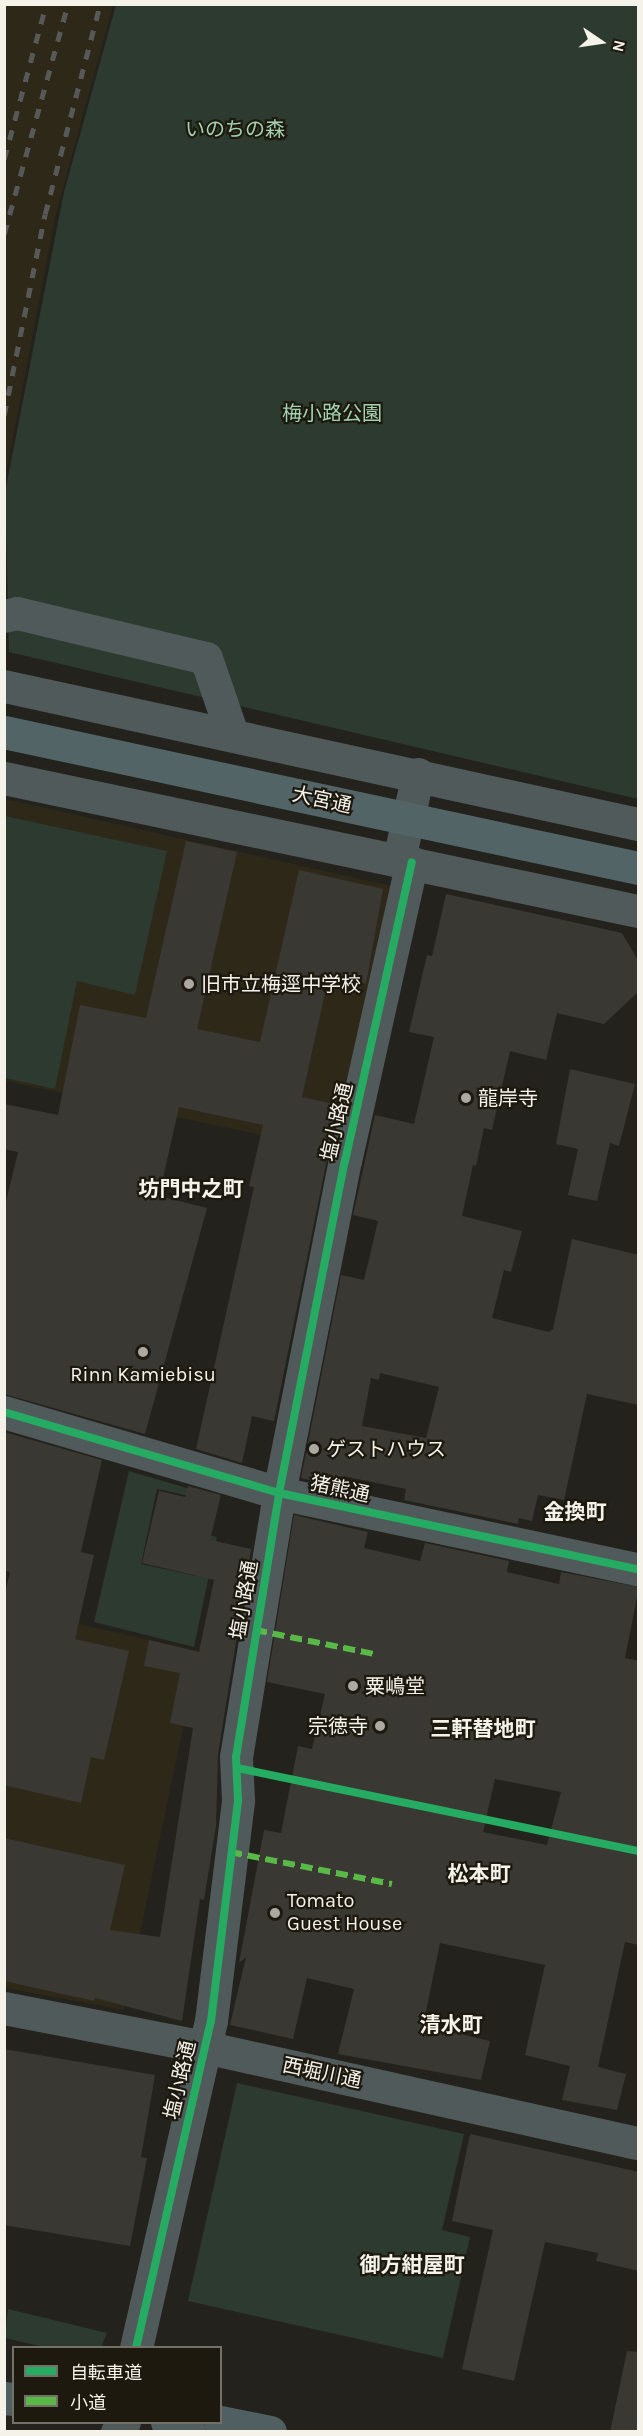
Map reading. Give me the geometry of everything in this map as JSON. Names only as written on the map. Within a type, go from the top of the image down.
[{"type":"highway","points":[[222,2422],[270,2431]]},
{"type":"highway","points":[[171,2424],[189,2432]]},
{"type":"main road","name":"大宮通","points":[[4,732],[639,868]]},
{"type":"street","points":[[4,616],[18,613],[206,658],[232,734]]},
{"type":"street","points":[[4,686],[418,774],[639,824]]},
{"type":"street","name":"塩小路通","points":[[136,2346],[210,2021],[238,1800],[236,1757],[279,1493],[405,860],[418,774]]},
{"type":"street","points":[[4,778],[405,860],[639,911]]},
{"type":"street","name":"猪熊通","points":[[4,1412],[279,1493],[639,1569]]},
{"type":"street","name":"西堀川通","points":[[4,2008],[204,2047],[639,2143]]},
{"type":"shaded area","points":[[5,4],[113,5],[55,218],[5,479]]},
{"type":"shaded area","name":"旧市立梅逕中学校","points":[[5,799],[396,887],[338,1141],[328,1149],[5,1081]]},
{"type":"shaded area","points":[[4,1602],[92,1627],[199,1651],[124,2010],[5,1988]]},
{"type":"green space","name":"梅小路公園","points":[[116,5],[638,5],[638,799],[9,652],[5,492],[64,192]]},
{"type":"green space","points":[[5,816],[167,851],[135,995],[77,981],[55,1089],[5,1078]]},
{"type":"green space","points":[[129,1471],[200,1492],[199,1498],[157,1489],[141,1564],[196,1576],[206,1534],[217,1537],[194,1647],[94,1622]]},
{"type":"green space","points":[[237,2083],[464,2134],[442,2230],[470,2237],[443,2358],[188,2301]]},
{"type":"green space","points":[[8,2309],[107,2333],[101,2346],[40,2346],[5,2338]]},
{"type":"building","points":[[186,841],[237,852],[197,1029],[260,1042],[299,870],[383,889],[366,984],[329,975],[302,1097],[338,1105],[274,1421],[252,1416],[242,1463],[196,1449],[254,1187],[249,1186],[263,1125],[179,1107],[159,1196],[207,1208],[145,1434],[4,1394],[4,1210],[18,1152],[4,1149],[4,1104],[58,1115],[80,1005],[146,1018]]},
{"type":"building","points":[[446,894],[622,933],[639,962],[639,991],[604,1024],[557,1013],[546,1060],[510,1051],[492,1130],[484,1128],[462,1216],[522,1231],[511,1272],[504,1270],[492,1318],[549,1332],[553,1329],[572,1239],[639,1255],[639,1405],[587,1394],[564,1500],[538,1495],[532,1521],[519,1518],[518,1524],[404,1500],[406,1489],[343,1476],[340,1487],[301,1478],[341,1275],[364,1280],[378,1221],[353,1215],[375,1115],[414,1124],[434,1037],[409,1032],[427,955],[432,956]],"holes":[[[380,1373],[439,1387],[426,1438],[362,1426],[371,1378],[379,1380]]]},
{"type":"building","points":[[570,1069],[635,1084],[619,1146],[610,1143],[597,1201],[568,1195],[578,1149],[556,1144]]},
{"type":"building","points":[[4,1432],[102,1460],[81,1552],[94,1555],[75,1639],[129,1651],[104,1760],[91,1757],[81,1803],[4,1785],[4,1597],[10,1572],[4,1571]]},
{"type":"building","points":[[188,1486],[221,1495],[210,1540],[251,1549],[218,1754],[216,1826],[204,1900],[200,1899],[182,2021],[95,1998],[94,2001],[4,1981],[4,1838],[125,1865],[110,1930],[160,1937],[193,1728],[170,1723],[180,1673],[144,1666],[149,1640],[199,1652],[214,1580],[142,1563],[159,1491],[185,1497]]},
{"type":"building","points":[[294,1515],[368,1532],[364,1548],[420,1561],[425,1543],[509,1561],[507,1572],[559,1584],[561,1572],[639,1587],[625,1658],[639,1661],[639,1945],[625,1942],[598,2067],[626,2074],[617,2110],[562,2100],[570,2066],[525,2055],[545,1965],[440,1943],[424,2021],[432,2023],[431,2027],[490,2041],[481,2080],[338,2054],[354,1989],[307,1978],[293,2039],[230,2025],[246,1957],[239,1963],[264,1830],[281,1833],[298,1746],[312,1749],[325,1694],[267,1682]],"holes":[[[495,1779],[561,1792],[547,1845],[483,1832]]]},
{"type":"building","points":[[4,2049],[155,2075],[141,2157],[147,2158],[130,2246],[4,2225]]},
{"type":"building","points":[[470,2134],[639,2172],[639,2271],[596,2261],[598,2253],[545,2242],[514,2381],[462,2369],[493,2230],[452,2221]]},
{"type":"building","points":[[627,2351],[639,2352],[639,2432],[610,2432]]},
{"type":"railway","points":[[4,159],[46,4]]},
{"type":"railway","points":[[4,234],[68,4]]},
{"type":"railway","points":[[4,415],[45,214],[100,4]]},
{"type":"marked path","points":[[255,1630],[374,1654]]},
{"type":"marked path","points":[[230,1852],[392,1884]]},
{"type":"cycle path","points":[[136,2346],[211,2021],[238,1800],[236,1757],[279,1493],[345,1161],[412,862]]},
{"type":"cycle path","points":[[4,1412],[279,1493],[638,1569]]},
{"type":"cycle path","points":[[237,1768],[638,1851]]},
{"type":"place","name":"旧市立梅逕中学校","points":[[189,984]]},
{"type":"place","name":"龍岸寺","points":[[466,1098]]},
{"type":"place","name":"Rinn Kamiebisu","points":[[143,1352]]},
{"type":"place","name":"ゲストハウス","points":[[314,1449]]},
{"type":"place","name":"粟嶋堂","points":[[353,1686]]},
{"type":"place","name":"宗徳寺","points":[[380,1726]]},
{"type":"place","name":"Tomato Guest House","points":[[275,1913]]},
{"type":"district","name":"坊門中之町","points":[[191,1189]]},
{"type":"district","name":"金換町","points":[[575,1512]]},
{"type":"district","name":"三軒替地町","points":[[483,1729]]},
{"type":"district","name":"松本町","points":[[479,1874]]},
{"type":"district","name":"清水町","points":[[451,2025]]},
{"type":"district","name":"御方紺屋町","points":[[412,2265]]},
{"type":"park label","name":"いのちの森","points":[[235,129]]}]
